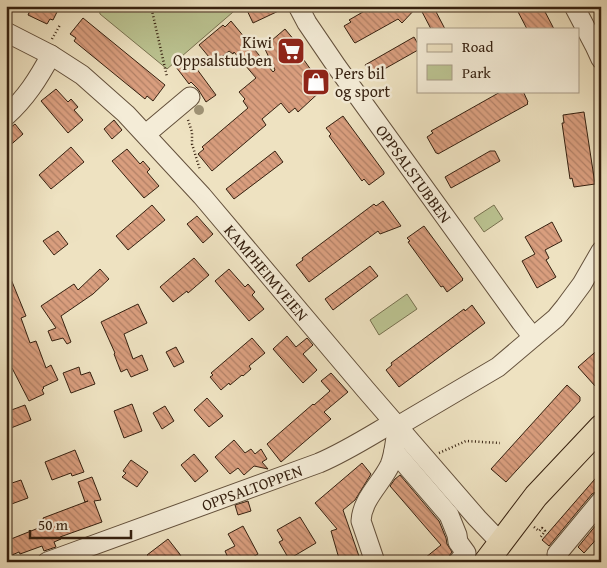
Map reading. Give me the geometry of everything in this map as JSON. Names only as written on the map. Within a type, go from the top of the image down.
[{"type":"main road","points":[[486,562],[541,490],[601,427]]},
{"type":"street","name":"OPPSALSTUBBEN","points":[[298,6],[337,67],[533,337]]},
{"type":"street","points":[[574,6],[601,59]]},
{"type":"street","name":"KAMPHEIMVEIEN","points":[[6,32],[51,55],[82,75],[146,134],[202,196],[295,308],[500,542]]},
{"type":"street","points":[[6,116],[23,100],[38,80],[51,55]]},
{"type":"street","points":[[146,134],[184,102]]},
{"type":"street","name":"OPPSALTOPPEN","points":[[47,562],[319,463],[396,424],[498,367],[556,318],[566,307],[601,251]]},
{"type":"street","points":[[375,562],[361,521],[361,515],[390,465],[394,451],[396,424]]},
{"type":"street","points":[[394,451],[449,515],[458,542],[466,553],[458,562]]},
{"type":"street","points":[[557,554],[601,501]]},
{"type":"path","points":[[151,6],[167,77]]},
{"type":"path","points":[[184,102],[184,113],[191,127],[192,144],[201,173]]},
{"type":"path","points":[[433,455],[466,441],[500,443]]},
{"type":"path","points":[[531,528],[533,526],[539,531],[542,528],[545,531],[540,538]]},
{"type":"green space","points":[[100,6],[240,6],[167,69],[100,14]]},
{"type":"green space","points":[[494,205],[503,219],[484,232],[474,218]]},
{"type":"green space","points":[[407,294],[417,309],[379,335],[370,320]]},
{"type":"building","points":[[32,6],[60,6],[53,20],[50,19],[47,24],[28,15]]},
{"type":"building","points":[[245,6],[287,6],[287,7],[253,23]]},
{"type":"building","points":[[380,6],[418,6],[402,23],[398,19],[355,43],[344,26],[351,22],[349,20],[368,9],[369,12]]},
{"type":"building","points":[[419,6],[433,6],[444,28],[430,28]]},
{"type":"building","points":[[515,6],[542,6],[553,28],[526,28]]},
{"type":"building","points":[[83,18],[165,85],[153,101],[147,96],[145,99],[74,41],[76,38],[70,34]]},
{"type":"building","points":[[231,21],[273,72],[275,70],[264,47],[285,29],[300,47],[296,49],[324,88],[298,112],[295,108],[289,113],[281,103],[262,119],[266,125],[212,171],[198,154],[204,149],[202,147],[248,108],[243,101],[245,99],[239,92],[256,78],[234,52],[233,54],[229,51],[214,63],[199,45],[223,25],[225,27]]},
{"type":"building","points":[[414,37],[417,42],[417,51],[372,76],[365,65]]},
{"type":"building","points":[[188,57],[216,95],[206,102],[198,89],[191,82],[189,84],[176,67]]},
{"type":"building","points":[[56,89],[68,102],[71,99],[78,107],[74,110],[83,120],[68,133],[41,101]]},
{"type":"building","points":[[500,92],[523,92],[528,102],[528,104],[438,154],[427,137],[433,133],[431,131]]},
{"type":"building","points":[[584,112],[595,184],[574,187],[572,178],[570,179],[562,123],[564,123],[563,115]]},
{"type":"building","points":[[343,116],[384,172],[384,174],[369,185],[364,179],[362,181],[329,136],[331,134],[326,128]]},
{"type":"building","points":[[114,120],[122,130],[112,139],[104,129]]},
{"type":"building","points":[[15,124],[23,134],[6,149],[6,131]]},
{"type":"building","points":[[71,147],[84,162],[51,189],[39,175]]},
{"type":"building","points":[[127,149],[140,164],[143,161],[150,169],[147,172],[159,186],[144,198],[112,161]]},
{"type":"building","points":[[275,151],[283,162],[234,199],[226,189]]},
{"type":"building","points":[[490,151],[495,151],[500,161],[451,188],[445,177]]},
{"type":"building","points":[[383,201],[401,226],[380,234],[378,231],[309,282],[296,265],[303,260],[302,258],[374,204],[376,206]]},
{"type":"building","points":[[152,205],[165,220],[128,250],[116,236]]},
{"type":"building","points":[[197,216],[213,234],[203,243],[187,224]]},
{"type":"building","points":[[552,222],[562,241],[545,250],[549,258],[546,260],[556,277],[537,288],[522,261],[535,254],[525,237]]},
{"type":"building","points":[[424,226],[463,279],[447,292],[443,286],[441,287],[408,242],[410,241],[407,238]]},
{"type":"building","points":[[58,231],[68,244],[54,255],[43,241]]},
{"type":"building","points":[[194,258],[209,275],[188,293],[187,291],[173,302],[160,287]]},
{"type":"building","points":[[370,266],[378,276],[333,310],[325,299]]},
{"type":"building","points":[[6,267],[26,316],[21,318],[30,343],[36,341],[46,368],[51,365],[58,380],[43,387],[44,394],[29,401],[12,368],[6,370],[6,305],[10,303],[6,294]]},
{"type":"building","points":[[100,269],[109,279],[93,294],[61,316],[71,342],[67,344],[63,338],[52,341],[48,331],[56,328],[41,306],[74,284],[78,290]]},
{"type":"building","points":[[229,269],[245,287],[248,284],[255,292],[252,295],[264,309],[249,321],[215,281]]},
{"type":"building","points":[[138,304],[147,323],[124,334],[133,359],[142,355],[148,370],[131,377],[127,369],[121,372],[101,322]]},
{"type":"building","points":[[472,305],[485,323],[399,387],[386,370],[392,365],[391,363]]},
{"type":"building","points":[[287,336],[296,347],[307,338],[313,345],[303,354],[317,370],[303,383],[273,349]]},
{"type":"building","points":[[252,338],[265,353],[249,366],[251,369],[243,376],[230,385],[229,383],[221,390],[210,377],[213,375],[211,373]]},
{"type":"building","points":[[176,347],[184,362],[174,367],[166,352]]},
{"type":"building","points":[[601,347],[601,380],[595,386],[578,367]]},
{"type":"building","points":[[79,367],[81,375],[90,372],[95,384],[71,393],[63,373]]},
{"type":"building","points":[[331,373],[348,392],[324,412],[331,419],[281,462],[267,444],[330,391],[321,381]]},
{"type":"building","points":[[567,385],[580,397],[580,401],[506,482],[491,469]]},
{"type":"building","points":[[207,398],[223,416],[209,427],[194,410]]},
{"type":"building","points":[[132,404],[142,431],[124,438],[114,411]]},
{"type":"building","points":[[25,405],[31,420],[6,430],[6,412]]},
{"type":"building","points":[[165,406],[174,421],[162,429],[153,413]]},
{"type":"building","points":[[234,440],[245,453],[251,449],[255,454],[261,449],[267,459],[262,462],[268,469],[254,466],[244,475],[238,468],[230,474],[215,457]]},
{"type":"building","points":[[75,450],[84,472],[72,476],[71,473],[52,480],[45,462]]},
{"type":"building","points":[[194,454],[208,471],[195,482],[181,465]]},
{"type":"building","points":[[131,460],[148,472],[137,487],[122,477],[126,473],[123,471]]},
{"type":"building","points":[[362,463],[371,474],[355,500],[343,510],[361,562],[340,562],[331,531],[337,529],[315,503]]},
{"type":"building","points":[[601,472],[601,490],[592,494],[549,546],[542,540]]},
{"type":"building","points":[[400,475],[439,521],[447,544],[452,552],[447,562],[420,562],[441,545],[390,486]]},
{"type":"building","points":[[92,477],[101,500],[94,501],[102,522],[60,537],[61,539],[54,542],[56,547],[44,551],[42,546],[12,555],[6,541],[46,525],[43,518],[88,501],[85,502],[78,482]]},
{"type":"building","points":[[21,480],[28,498],[6,506],[6,485]]},
{"type":"building","points":[[248,501],[251,511],[238,515],[235,505]]},
{"type":"building","points":[[300,517],[316,543],[289,559],[279,542],[283,540],[277,530]]},
{"type":"building","points":[[601,519],[601,534],[584,553],[578,547]]},
{"type":"building","points":[[243,526],[258,554],[244,562],[230,562],[225,551],[235,546],[228,534]]},
{"type":"building","points":[[168,539],[185,562],[153,562],[147,555]]},
{"type":"place","name":"Kiwi Oppsalstubben","points":[[291,51]]},
{"type":"place","name":"Pers bil og sport","points":[[316,82]]}]
